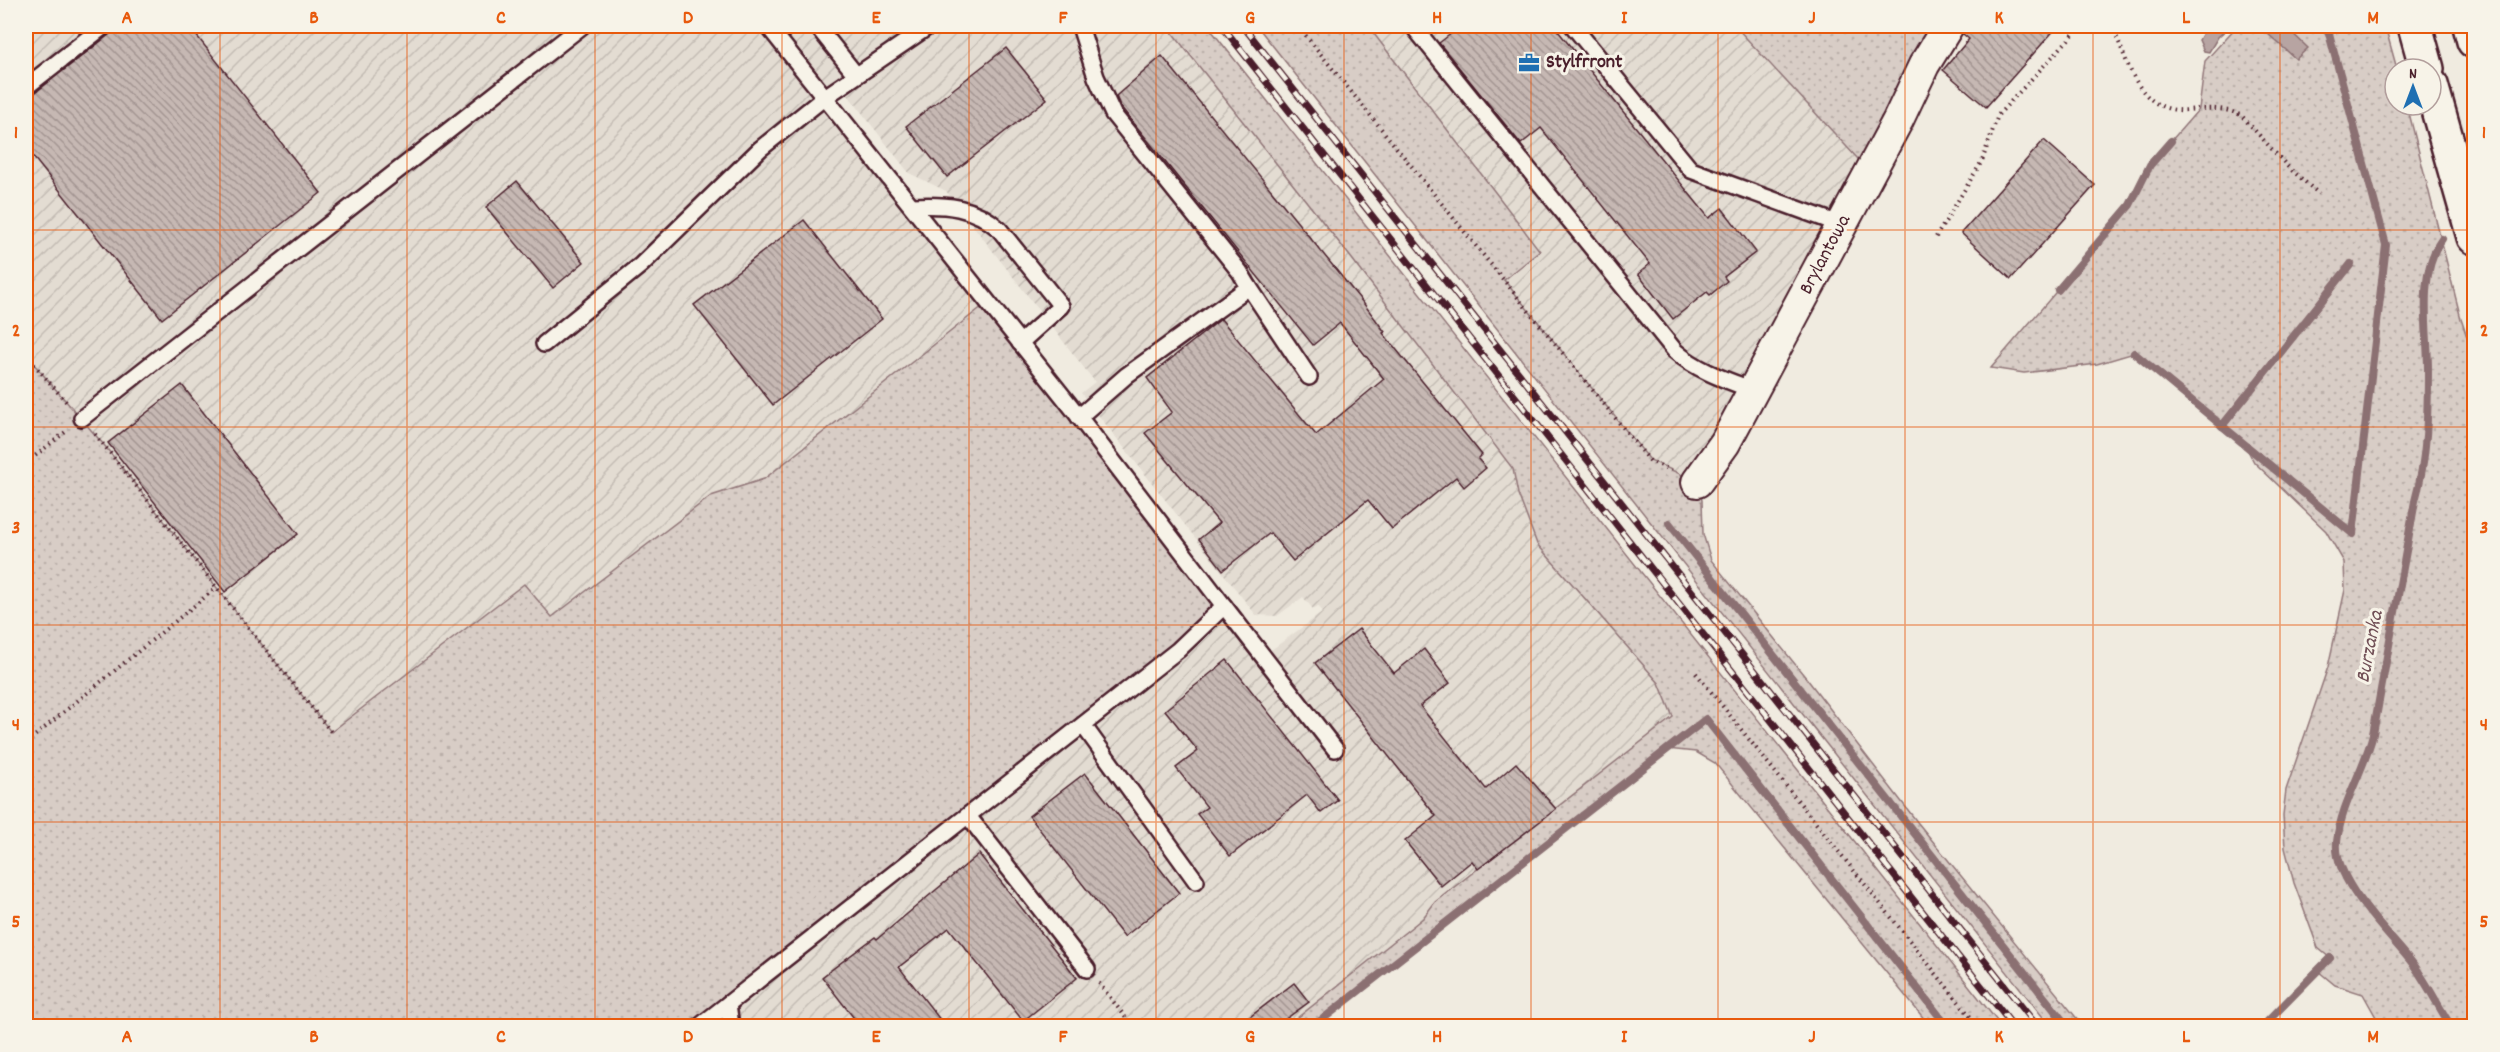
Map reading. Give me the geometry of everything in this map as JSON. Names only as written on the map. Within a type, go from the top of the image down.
[{"type":"highway","points":[[2415,26],[2424,57]]},
{"type":"highway","points":[[2470,26],[2475,41]]},
{"type":"highway","points":[[2440,117],[2475,237]]},
{"type":"street","name":"Brylantowa","points":[[1697,482],[1725,443],[1898,120],[1924,65],[1948,26]]},
{"type":"lane","points":[[26,87],[104,26]]},
{"type":"lane","points":[[82,418],[582,26]]},
{"type":"lane","points":[[768,26],[1079,417],[1335,749]]},
{"type":"lane","points":[[817,26],[856,75]]},
{"type":"lane","points":[[544,344],[641,265],[760,149],[825,97],[929,26]]},
{"type":"lane","points":[[1080,26],[1096,77],[1113,114],[1240,272],[1309,376]]},
{"type":"lane","points":[[1413,26],[1675,351],[1712,375],[1754,390]]},
{"type":"lane","points":[[1573,26],[1691,170],[1842,225]]},
{"type":"lane","points":[[912,206],[941,204],[988,218],[1054,297],[1060,306],[1020,343]]},
{"type":"lane","points":[[1079,417],[1126,375],[1249,287]]},
{"type":"lane","points":[[700,1026],[1178,650],[1224,606]]},
{"type":"lane","points":[[1083,725],[1196,881]]},
{"type":"lane","points":[[968,816],[1087,969]]},
{"type":"lane","points":[[728,1005],[731,1026]]},
{"type":"path","points":[[1298,26],[1650,460],[1697,482]]},
{"type":"path","points":[[1936,237],[1982,161],[1998,115],[2081,26]]},
{"type":"path","points":[[2112,26],[2137,84],[2152,102],[2178,111],[2218,109],[2232,111],[2242,116],[2288,167],[2319,194]]},
{"type":"path","points":[[26,355],[59,395],[82,418],[331,732]]},
{"type":"path","points":[[26,463],[82,418]]},
{"type":"path","points":[[26,743],[216,588]]},
{"type":"path","points":[[1696,673],[1978,1026]]},
{"type":"path","points":[[1087,969],[1132,1026]]},
{"type":"shaded area","points":[[26,26],[1167,26],[1349,255],[1513,469],[1518,494],[1659,683],[1673,717],[1435,902],[1423,918],[1287,1026],[700,1026],[1224,606],[1263,656],[1323,612],[1318,606],[1313,609],[1303,597],[1277,616],[1256,615],[1081,393],[1095,382],[946,191],[909,173],[841,86],[826,97],[988,302],[764,479],[711,496],[552,617],[524,584],[331,732],[104,445],[26,355]]},
{"type":"shaded area","points":[[1167,26],[1208,26],[2001,1026],[1930,1026],[1715,763],[1696,752],[1667,749],[1314,1026],[1287,1026],[1423,918],[1435,902],[1673,717],[1659,683],[1537,544],[1518,494],[1513,469],[1349,255]]},
{"type":"shaded area","points":[[1257,26],[1368,26],[1540,251],[1504,280],[1650,460],[1697,482],[1702,500],[1703,534],[1711,560],[1807,679],[1918,823],[2083,1026],[2050,1026]]},
{"type":"shaded area","points":[[1368,26],[1735,26],[1870,172],[1697,482],[1650,461],[1504,280],[1540,251]]},
{"type":"shaded area","points":[[1735,26],[1948,26],[1870,172]]},
{"type":"shaded area","points":[[2207,26],[2229,27],[2218,37],[2209,52],[2204,51],[2199,40]]},
{"type":"shaded area","points":[[2237,26],[2385,26],[2394,57],[2383,57],[2383,117],[2410,117],[2461,319],[2474,358],[2474,1026],[2381,1026],[2363,994],[2335,985],[2318,971],[2330,958],[2318,948],[2294,883],[2285,848],[2283,815],[2286,790],[2328,667],[2345,590],[2344,562],[2326,531],[2254,462],[2245,445],[2134,353],[2097,364],[2024,373],[1991,368],[2130,205],[2150,165],[2199,109],[2205,61]]},
{"type":"shaded area","points":[[2259,26],[2285,26],[2308,48],[2296,59]]},
{"type":"shaded area","points":[[988,302],[1224,606],[700,1026],[26,1026],[26,355],[104,445],[331,732],[524,584],[552,617],[711,496],[764,479]]},
{"type":"building","points":[[114,26],[189,26],[321,193],[162,319],[26,148],[26,97],[32,95],[110,34]]},
{"type":"building","points":[[1461,26],[1554,26],[1709,218],[1722,208],[1756,252],[1724,277],[1727,281],[1710,295],[1707,292],[1673,319],[1638,274],[1650,264],[1541,128],[1521,144],[1439,43]]},
{"type":"building","points":[[1965,26],[2058,26],[1986,107],[1943,70],[1969,39],[1963,34]]},
{"type":"building","points":[[1006,48],[1047,99],[947,177],[906,126]]},
{"type":"building","points":[[1162,56],[1364,304],[1385,332],[1383,333],[1482,455],[1478,459],[1486,468],[1464,487],[1456,477],[1392,529],[1368,500],[1293,561],[1270,533],[1223,570],[1199,539],[1219,523],[1145,433],[1172,412],[1147,378],[1221,319],[1316,435],[1384,379],[1340,323],[1313,345],[1120,106],[1116,96]]},
{"type":"building","points":[[2044,140],[2095,185],[2011,279],[1961,233]]},
{"type":"building","points":[[517,181],[584,262],[553,288],[486,207]]},
{"type":"building","points":[[804,220],[882,319],[773,405],[694,305]]},
{"type":"building","points":[[182,385],[298,534],[225,592],[108,443]]},
{"type":"building","points":[[1359,629],[1394,673],[1424,649],[1450,683],[1420,706],[1486,789],[1516,763],[1556,809],[1478,869],[1472,861],[1441,886],[1405,841],[1436,816],[1315,663]]},
{"type":"building","points":[[1227,660],[1338,800],[1321,813],[1307,795],[1230,856],[1197,814],[1207,807],[1176,768],[1198,751],[1165,710]]},
{"type":"building","points":[[1085,773],[1179,893],[1124,937],[1029,816]]},
{"type":"building","points":[[979,854],[1077,978],[1023,1021],[949,928],[899,967],[945,1026],[860,1026],[822,977],[875,937],[877,939]]},
{"type":"building","points":[[1294,983],[1309,1002],[1276,1026],[1238,1026]]},
{"type":"waterway","points":[[2327,26],[2386,245],[2353,534]]},
{"type":"waterway","points":[[2058,290],[2130,205],[2150,165],[2171,141]]},
{"type":"waterway","name":"Burzanka","points":[[2442,239],[2429,268],[2427,285],[2428,402],[2422,468],[2373,734],[2343,814],[2337,842],[2338,857],[2353,890],[2413,964],[2451,1026]]},
{"type":"waterway","points":[[2222,426],[2351,264]]},
{"type":"waterway","points":[[2134,353],[2353,534]]},
{"type":"waterway","points":[[1669,523],[2067,1026]]},
{"type":"waterway","points":[[1314,1026],[1706,719],[1947,1026]]},
{"type":"waterway","points":[[2263,1026],[2330,958]]},
{"type":"railway","points":[[1222,26],[2013,1026]]},
{"type":"railway","points":[[1243,26],[2037,1026]]},
{"type":"place","name":"Stylfrront","points":[[1529,63]]}]
